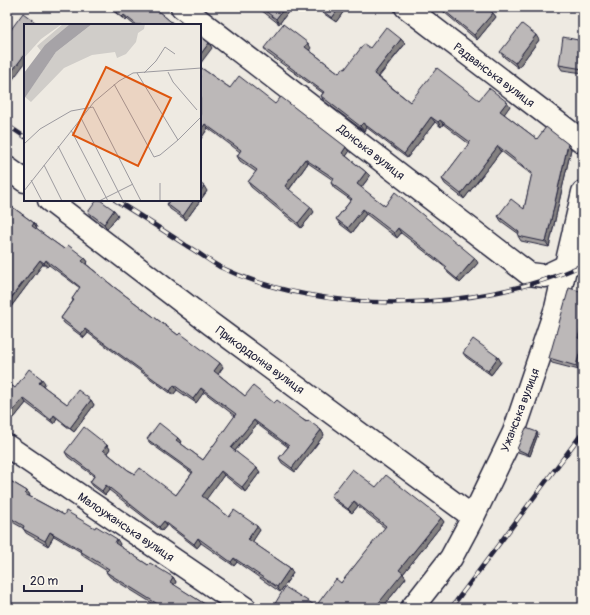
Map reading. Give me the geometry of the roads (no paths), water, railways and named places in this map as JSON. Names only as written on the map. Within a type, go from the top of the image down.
[{"type":"street","name":"Донська вулиця","points":[[182,7],[529,274],[546,276],[574,263]]},
{"type":"street","name":"Радванська вулиця","points":[[406,7],[583,142]]},
{"type":"street","points":[[7,168],[24,180]]},
{"type":"street","name":"Ужанська вулиця","points":[[412,608],[451,558],[474,517],[514,432],[556,308],[574,263],[583,192]]},
{"type":"street","name":"Прикордонна вулиця","points":[[50,201],[211,324],[474,517]]},
{"type":"street","name":"Малоужанська вулиця","points":[[7,446],[245,608]]},
{"type":"railway","points":[[7,125],[24,136]]},
{"type":"railway","points":[[117,201],[220,267],[261,283],[306,294],[353,301],[402,302],[450,299],[497,292],[542,281],[583,265]]},
{"type":"railway","points":[[451,608],[583,432]]}]
